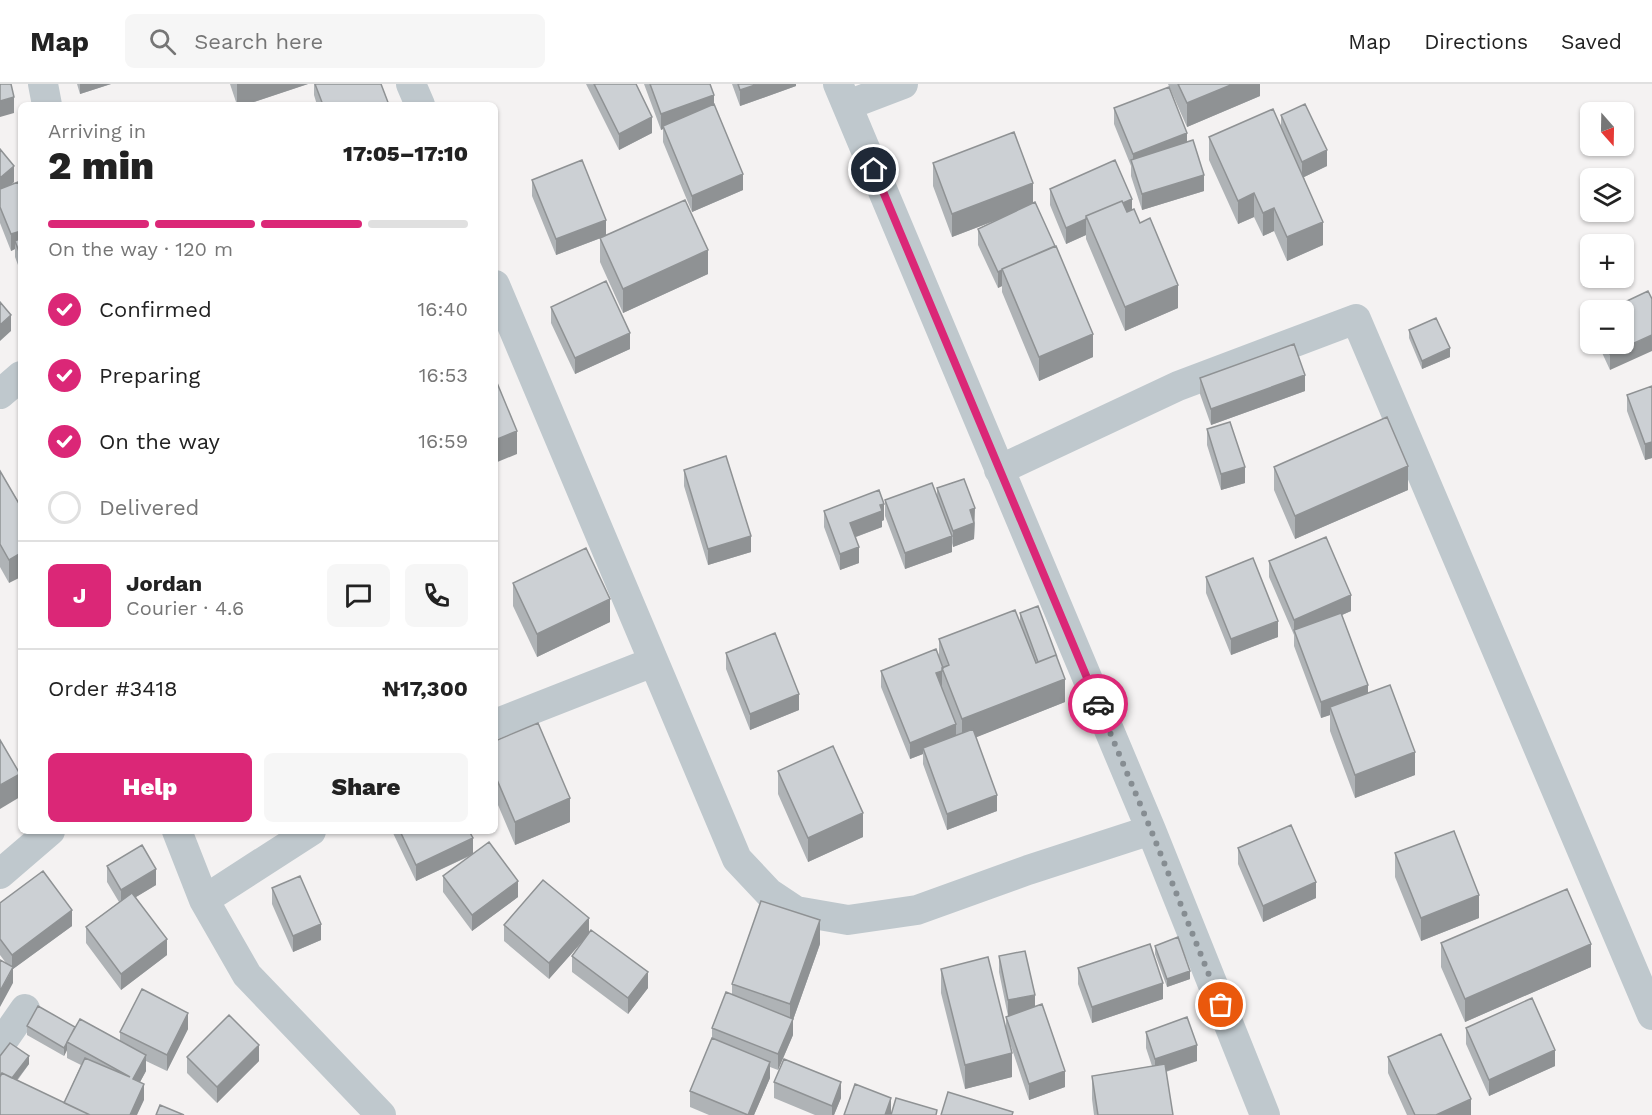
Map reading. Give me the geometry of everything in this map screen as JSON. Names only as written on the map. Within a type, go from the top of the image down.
[{"type":"street","points":[[43,84],[46,102]]},
{"type":"street","points":[[411,84],[419,102]]},
{"type":"street","points":[[903,84],[843,95],[1151,830],[1265,1115]]},
{"type":"street","points":[[498,292],[736,859],[769,893],[796,911],[848,920],[917,910],[1028,870],[1151,830]]},
{"type":"street","points":[[999,470],[1178,386],[1356,319],[1652,1015]]},
{"type":"street","points":[[0,393],[18,378]]},
{"type":"street","points":[[498,723],[653,662]]},
{"type":"street","points":[[0,874],[47,834]]},
{"type":"street","points":[[178,834],[204,900],[247,975],[377,1113]]},
{"type":"street","points":[[204,900],[306,834]]},
{"type":"street","points":[[0,1045],[26,1009]]},
{"type":"building","points":[[0,84],[11,84],[14,97],[0,101]]},
{"type":"building","points":[[315,84],[381,84],[388,102],[322,102]]},
{"type":"building","points":[[594,84],[636,84],[652,117],[619,134]]},
{"type":"building","points":[[650,84],[710,84],[714,95],[661,114]]},
{"type":"building","points":[[738,84],[758,84],[740,90]]},
{"type":"building","points":[[1178,84],[1233,84],[1187,103]]},
{"type":"building","points":[[1169,87],[1187,133],[1133,154],[1114,108]]},
{"type":"building","points":[[714,104],[743,174],[692,196],[663,126]]},
{"type":"building","points":[[1305,104],[1327,150],[1302,162],[1281,115]]},
{"type":"building","points":[[1273,109],[1323,222],[1287,237],[1274,208],[1263,213],[1254,193],[1238,201],[1209,137]]},
{"type":"building","points":[[1014,132],[1033,183],[952,214],[933,163]]},
{"type":"building","points":[[1193,140],[1204,175],[1142,194],[1131,160]]},
{"type":"building","points":[[0,149],[14,166],[0,178]]},
{"type":"building","points":[[582,160],[606,220],[556,239],[532,180]]},
{"type":"building","points":[[1115,160],[1132,199],[1086,216],[1086,219],[1066,228],[1050,189]]},
{"type":"building","points":[[18,182],[18,232],[11,234],[0,207],[0,189]]},
{"type":"building","points":[[685,200],[708,250],[623,289],[600,238]]},
{"type":"building","points":[[1122,201],[1127,212],[1134,209],[1140,223],[1150,218],[1178,285],[1125,307],[1086,216]]},
{"type":"building","points":[[1035,202],[1055,246],[998,272],[978,229]]},
{"type":"building","points":[[1056,246],[1093,334],[1039,357],[1002,269]]},
{"type":"building","points":[[606,281],[630,333],[575,358],[551,307]]},
{"type":"building","points":[[1648,291],[1652,299],[1652,335],[1634,343],[1634,300],[1629,300]]},
{"type":"building","points":[[0,302],[11,315],[0,325]]},
{"type":"building","points":[[1436,318],[1450,348],[1422,361],[1409,330]]},
{"type":"building","points":[[1294,344],[1305,375],[1211,409],[1200,378]]},
{"type":"building","points":[[498,385],[517,431],[498,439]]},
{"type":"building","points":[[1652,386],[1652,442],[1645,444],[1627,395]]},
{"type":"building","points":[[1387,417],[1408,466],[1295,516],[1274,467]]},
{"type":"building","points":[[1230,422],[1245,467],[1221,474],[1207,429]]},
{"type":"building","points":[[726,456],[751,536],[708,549],[684,470]]},
{"type":"building","points":[[0,471],[18,502],[18,555],[9,560],[0,544]]},
{"type":"building","points":[[964,479],[975,508],[970,510],[974,523],[953,531],[937,488]]},
{"type":"building","points":[[932,483],[952,536],[905,553],[885,500]]},
{"type":"building","points":[[879,490],[884,504],[880,505],[882,511],[850,523],[859,547],[840,554],[824,511]]},
{"type":"building","points":[[1326,537],[1351,595],[1294,620],[1269,561]]},
{"type":"building","points":[[586,548],[610,599],[537,634],[513,583]]},
{"type":"building","points":[[1253,558],[1278,621],[1231,639],[1206,577]]},
{"type":"building","points":[[1038,606],[1057,657],[1056,655],[1038,662],[1020,613]]},
{"type":"building","points":[[1015,610],[1036,663],[1056,655],[1065,679],[962,719],[942,668],[949,665],[939,639]]},
{"type":"building","points":[[1341,613],[1368,685],[1321,702],[1294,630]]},
{"type":"building","points":[[775,633],[799,694],[750,714],[726,653]]},
{"type":"building","points":[[936,649],[943,668],[942,671],[936,673],[956,724],[910,743],[881,671]]},
{"type":"building","points":[[1390,685],[1415,752],[1355,775],[1330,707]]},
{"type":"building","points":[[538,723],[570,798],[515,822],[498,782],[498,740]]},
{"type":"building","points":[[973,729],[997,795],[947,814],[923,748]]},
{"type":"building","points":[[0,740],[18,771],[18,775],[0,785]]},
{"type":"building","points":[[833,746],[863,813],[808,838],[778,771]]},
{"type":"building","points":[[1291,825],[1316,882],[1263,906],[1238,848]]},
{"type":"building","points":[[1454,831],[1479,895],[1421,918],[1395,853]]},
{"type":"building","points":[[401,834],[471,834],[473,838],[416,865]]},
{"type":"building","points":[[489,842],[518,881],[472,915],[443,876]]},
{"type":"building","points":[[142,845],[156,869],[121,890],[107,866]]},
{"type":"building","points":[[43,871],[72,910],[12,955],[0,939],[0,903]]},
{"type":"building","points":[[300,876],[321,924],[293,936],[272,888]]},
{"type":"building","points":[[543,880],[589,918],[549,963],[504,925]]},
{"type":"building","points":[[1567,889],[1591,944],[1465,999],[1441,943]]},
{"type":"building","points":[[132,893],[167,939],[121,974],[86,927]]},
{"type":"building","points":[[761,901],[820,920],[790,1004],[732,984]]},
{"type":"building","points":[[591,930],[648,972],[628,998],[572,956]]},
{"type":"building","points":[[1178,937],[1190,971],[1167,979],[1155,946]]},
{"type":"building","points":[[1150,944],[1163,983],[1092,1007],[1078,968]]},
{"type":"building","points":[[1025,951],[1035,995],[1008,1000],[999,956]]},
{"type":"building","points":[[988,957],[1012,1053],[965,1065],[941,969]]},
{"type":"building","points":[[0,960],[13,967],[0,991]]},
{"type":"building","points":[[142,989],[188,1013],[167,1055],[120,1032]]},
{"type":"building","points":[[726,992],[793,1019],[778,1054],[712,1028]]},
{"type":"building","points":[[1532,998],[1555,1050],[1489,1080],[1466,1028]]},
{"type":"building","points":[[1042,1004],[1065,1071],[1029,1084],[1006,1017]]},
{"type":"building","points":[[38,1006],[75,1027],[64,1048],[27,1026]]},
{"type":"building","points":[[229,1015],[259,1045],[217,1087],[187,1057]]},
{"type":"building","points":[[1187,1017],[1197,1045],[1155,1059],[1146,1032]]},
{"type":"building","points":[[80,1019],[146,1055],[133,1079],[144,1084],[130,1115],[90,1115],[64,1103],[85,1058],[130,1077],[67,1042]]},
{"type":"building","points":[[1441,1034],[1471,1099],[1436,1115],[1415,1115],[1388,1057]]},
{"type":"building","points":[[712,1038],[770,1062],[748,1115],[690,1091]]},
{"type":"building","points":[[10,1043],[29,1056],[12,1078],[2,1073],[0,1077],[0,1056]]},
{"type":"building","points":[[784,1059],[841,1082],[832,1106],[774,1082]]},
{"type":"building","points":[[1165,1064],[1173,1115],[1098,1115],[1092,1076]]},
{"type":"building","points":[[2,1073],[90,1115],[0,1115],[0,1077]]},
{"type":"building","points":[[855,1084],[891,1098],[885,1115],[844,1115]]},
{"type":"building","points":[[948,1092],[1013,1112],[1012,1115],[941,1115]]},
{"type":"building","points":[[896,1098],[937,1110],[936,1115],[891,1115]]},
{"type":"building","points":[[160,1105],[184,1115],[156,1115]]},
{"type":"way so far","points":[[1098,704],[1221,1005]]},
{"type":"route","points":[[874,170],[1098,704]]}]
